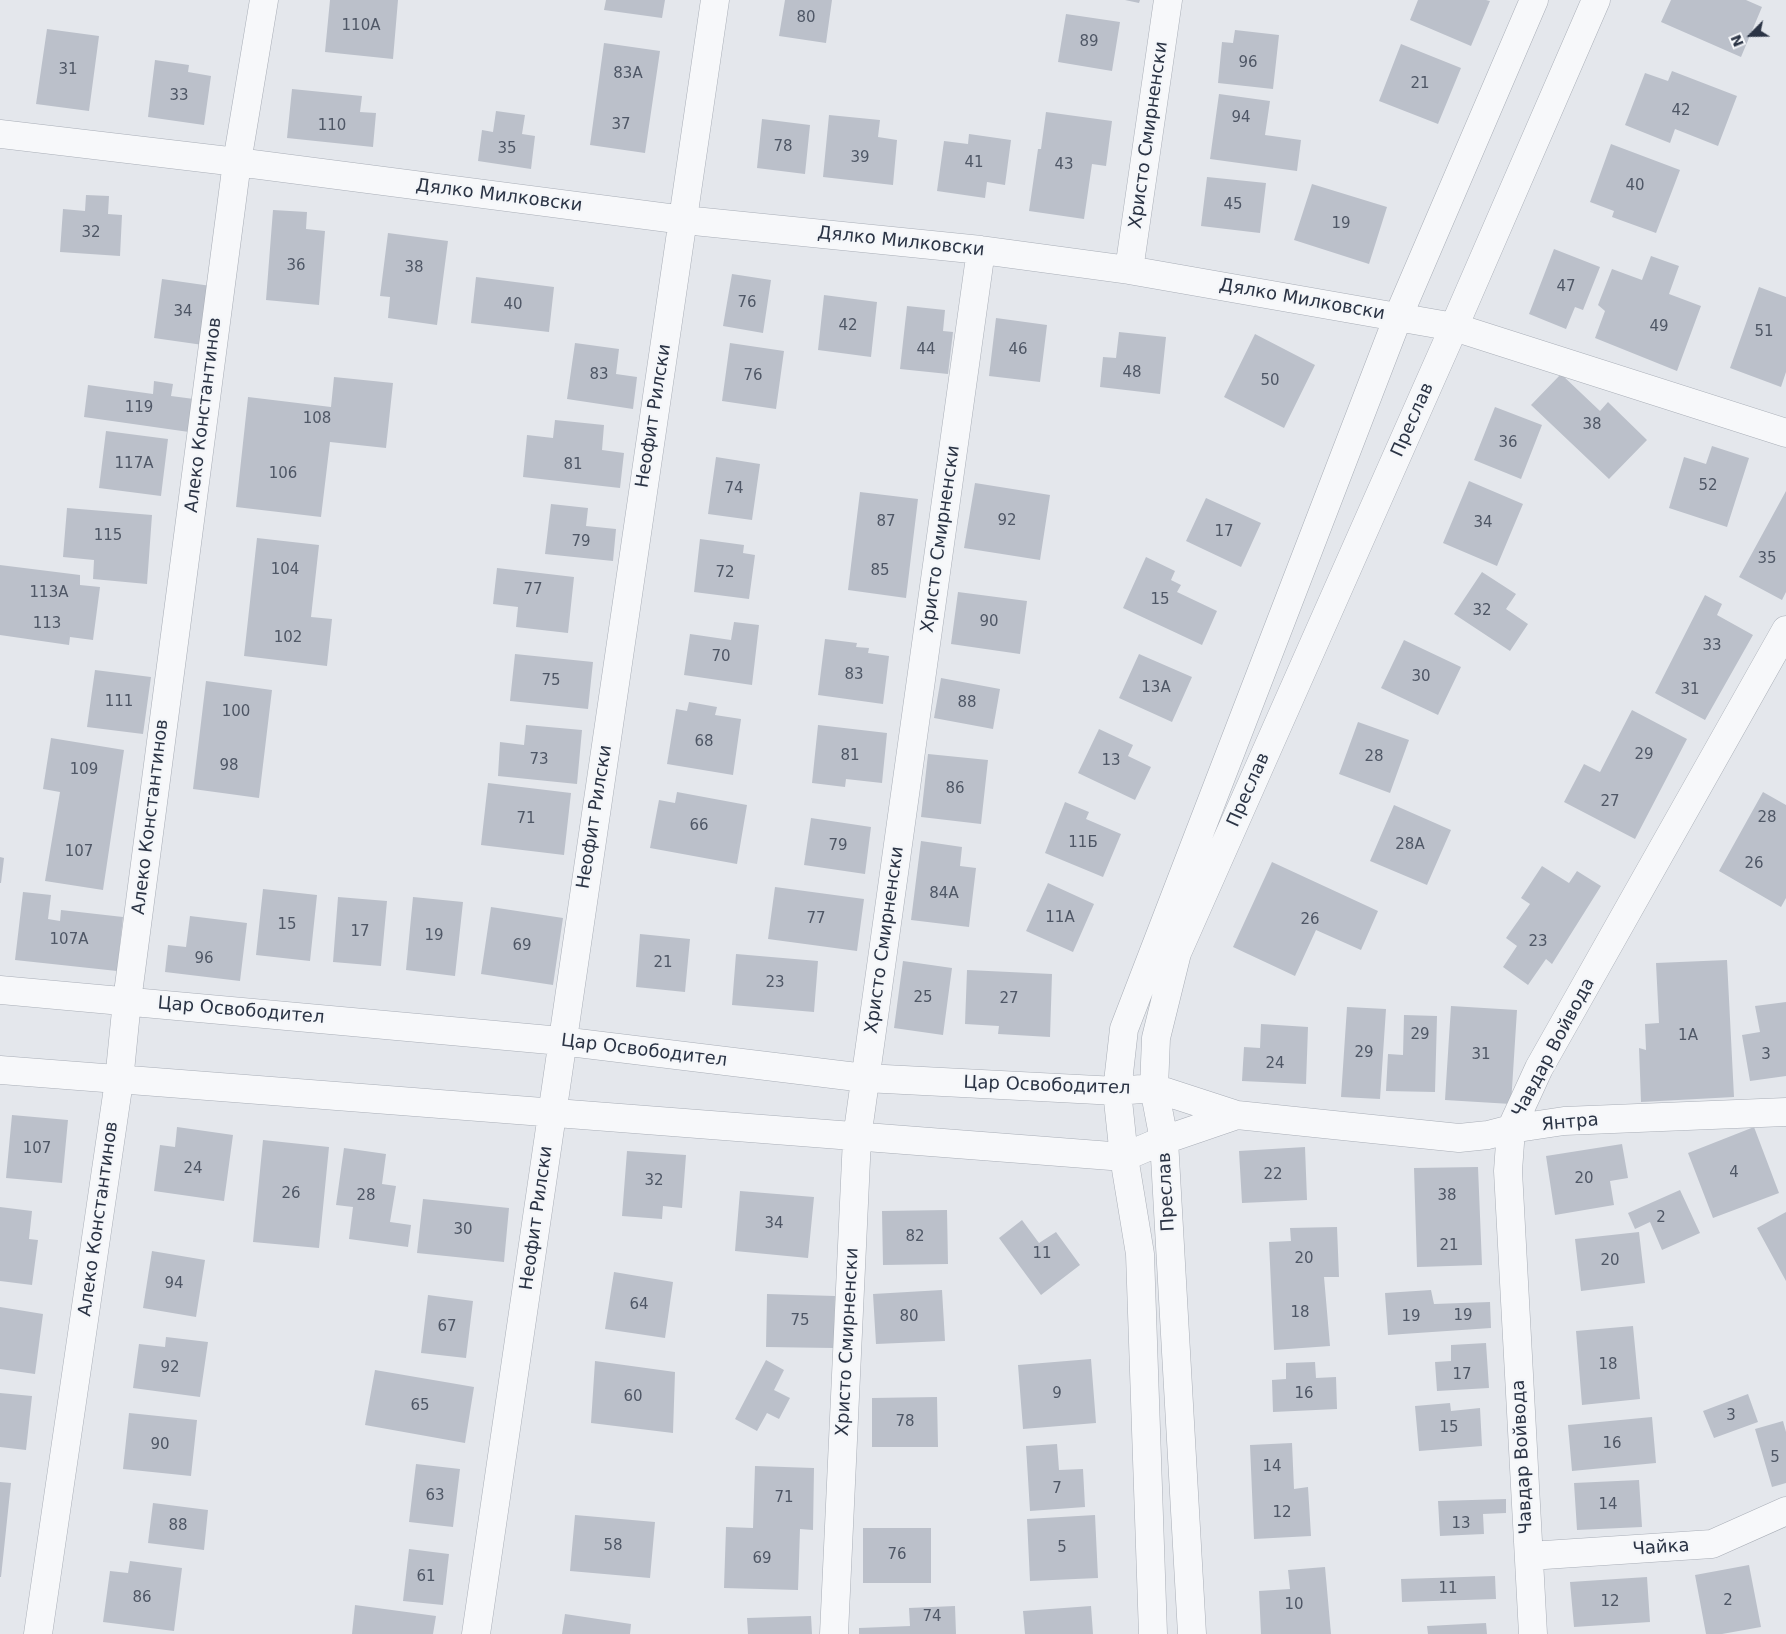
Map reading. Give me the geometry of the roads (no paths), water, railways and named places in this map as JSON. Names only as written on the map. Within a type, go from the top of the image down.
[{"type":"street","name":"Алеко Константинов","points":[[38,1634],[119,1081],[127,1001],[237,162],[264,0]]},
{"type":"street","name":"Неофит Рилски","points":[[476,1634],[553,1114],[561,1041],[684,220],[715,0]]},
{"type":"street","name":"Христо Смирненски","points":[[1129,270],[1168,0]]},
{"type":"street","name":"Преслав","points":[[1153,1634],[1140,1254],[1124,1157],[1116,1091],[1124,1029],[1398,318],[1534,0]]},
{"type":"street","name":"Преслав","points":[[1192,1634],[1164,1140],[1154,1088],[1156,1038],[1177,953],[1454,327],[1596,0]]},
{"type":"street","name":"Дялко Милковски","points":[[0,134],[237,162],[684,220],[982,250],[1129,270],[1454,327],[1786,433]]},
{"type":"street","name":"Христо Смирненски","points":[[834,1634],[857,1138],[982,250]]},
{"type":"street","name":"Чавдар Войвода","points":[[1533,1634],[1508,1171],[1511,1129],[1539,1068],[1786,630]]},
{"type":"street","name":"Цар Освободител","points":[[0,990],[561,1041],[865,1078],[1116,1091],[1154,1088],[1237,1116]]},
{"type":"street","points":[[0,1070],[119,1081],[1124,1157],[1164,1140],[1237,1116]]},
{"type":"street","name":"Янтра","points":[[1237,1116],[1459,1138],[1488,1135],[1511,1129],[1564,1121],[1786,1112]]},
{"type":"street","name":"Чайка","points":[[1529,1556],[1712,1544],[1786,1511]]}]
